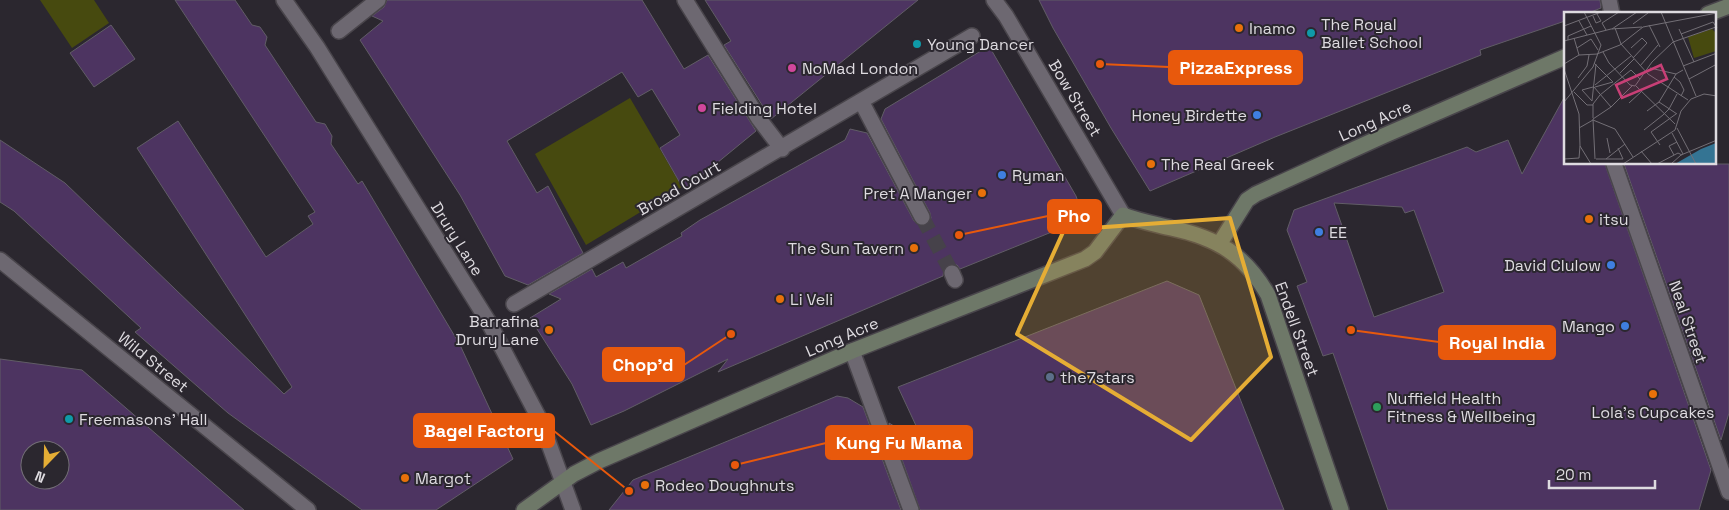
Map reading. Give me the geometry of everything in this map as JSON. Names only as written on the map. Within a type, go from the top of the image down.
[{"type":"main road","points":[[1713,12],[1729,6]]},
{"type":"main road","name":"Long Acre","points":[[1220,243],[1248,200],[1256,194],[1383,136],[1564,58]]},
{"type":"main road","name":"Long Acre","points":[[524,510],[599,461],[852,351],[1085,258],[1095,252],[1123,215]]},
{"type":"main road","name":"Endell Street","points":[[1123,215],[1220,243],[1246,264],[1256,275],[1268,296],[1341,510]]},
{"type":"street","name":"Drury Lane","points":[[284,0],[317,47],[488,321],[542,422],[573,510]]},
{"type":"street","points":[[339,31],[378,0]]},
{"type":"street","points":[[685,0],[759,119],[782,149]]},
{"type":"street","name":"Bow Street","points":[[994,0],[1006,16],[1123,215]]},
{"type":"street","name":"Broad Court","points":[[514,304],[782,149],[972,36]]},
{"type":"street","points":[[861,101],[922,217]]},
{"type":"street","name":"Neal Street","points":[[1614,165],[1729,492]]},
{"type":"street","name":"Wild Street","points":[[0,260],[308,510]]},
{"type":"street","points":[[852,351],[911,510]]},
{"type":"highlighted area","points":[[1230,218],[1271,357],[1191,440],[1017,334],[1064,230]]},
{"type":"shaded area","points":[[40,0],[94,0],[109,23],[72,48]]},
{"type":"shaded area","points":[[630,98],[682,187],[586,245],[535,154]]},
{"type":"building","points":[[175,0],[235,0],[252,25],[260,27],[267,37],[265,45],[316,122],[325,124],[332,136],[331,144],[358,184],[362,181],[460,345],[513,459],[436,510],[362,510],[228,413],[135,332],[141,328],[14,211],[0,202],[0,140],[65,183],[284,394],[292,387],[137,148],[178,121],[266,257],[313,224],[308,216],[315,212]]},
{"type":"building","points":[[387,0],[642,0],[684,69],[708,55],[756,131],[684,190],[660,148],[680,135],[652,89],[638,97],[622,72],[507,141],[537,193],[548,186],[583,253],[528,285],[505,276],[460,195],[360,40],[383,21],[372,16],[384,7]]},
{"type":"building","name":"NoMad London","points":[[705,0],[918,0],[771,119],[724,45],[731,41]]},
{"type":"building","points":[[1039,0],[1600,0],[1601,8],[1591,12],[1564,12],[1564,21],[1480,50],[1481,55],[1275,137],[1150,191],[1053,28]]},
{"type":"building","points":[[111,25],[135,59],[94,87],[70,53]]},
{"type":"building","points":[[989,46],[1076,196],[1084,219],[960,269],[957,265],[949,264],[944,268],[943,276],[718,372],[728,359],[624,411],[591,425],[572,384],[530,318],[561,299],[549,294],[592,269],[596,277],[623,262],[626,268],[682,236],[681,233],[700,220],[845,140],[850,129],[867,133],[914,221],[921,226],[927,225],[931,218],[930,213],[881,119],[885,109]]},
{"type":"building","points":[[1564,98],[1564,165],[1605,165],[1711,470],[1699,510],[1388,510],[1333,353],[1323,356],[1297,286],[1307,282],[1287,230],[1294,210],[1467,147],[1476,152],[1508,140],[1522,174]],"holes":[[[1334,203],[1402,207],[1405,213],[1414,210],[1444,292],[1374,317]]]},
{"type":"building","points":[[1729,164],[1729,413],[1721,440],[1624,165]]},
{"type":"building","points":[[1167,281],[1199,295],[1284,510],[920,510],[889,423],[925,445],[898,387]]},
{"type":"building","name":"Freemasons' Hall","points":[[0,359],[82,370],[244,510],[0,510]]},
{"type":"building","points":[[837,396],[848,398],[863,407],[901,510],[609,510],[633,480]]},
{"type":"tunnel","points":[[922,217],[952,273]]},
{"type":"place","name":"Inamo","points":[[1239,28]]},
{"type":"place","name":"The Royal Ballet School","points":[[1311,33]]},
{"type":"place","name":"Young Dancer","points":[[917,44]]},
{"type":"place","name":"PizzaExpress","points":[[1100,64]]},
{"type":"place","name":"NoMad London","points":[[792,68]]},
{"type":"place","name":"Fielding Hotel","points":[[702,108]]},
{"type":"place","name":"Honey Birdette","points":[[1257,115]]},
{"type":"place","name":"The Real Greek","points":[[1151,164]]},
{"type":"place","name":"Ryman","points":[[1002,175]]},
{"type":"place","name":"Pret A Manger","points":[[982,193]]},
{"type":"place","name":"itsu","points":[[1589,219]]},
{"type":"place","name":"EE","points":[[1319,232]]},
{"type":"place","name":"Pho","points":[[959,235]]},
{"type":"place","name":"The Sun Tavern","points":[[914,248]]},
{"type":"place","name":"David Clulow","points":[[1611,265]]},
{"type":"place","name":"Li Veli","points":[[780,299]]},
{"type":"place","name":"Mango","points":[[1625,326]]},
{"type":"place","name":"Barrafina Drury Lane","points":[[549,330]]},
{"type":"place","name":"Royal India","points":[[1351,330]]},
{"type":"place","name":"Chop'd","points":[[731,334]]},
{"type":"place","name":"the7stars","points":[[1050,377]]},
{"type":"place","name":"Lola's Cupcakes","points":[[1653,394]]},
{"type":"place","name":"Nuffield Health Fitness & Wellbeing","points":[[1377,407]]},
{"type":"place","name":"Freemasons' Hall","points":[[69,419]]},
{"type":"place","name":"Kung Fu Mama","points":[[735,465]]},
{"type":"place","name":"Margot","points":[[405,478]]},
{"type":"place","name":"Rodeo Doughnuts","points":[[645,485]]},
{"type":"place","name":"Bagel Factory","points":[[629,491]]}]
